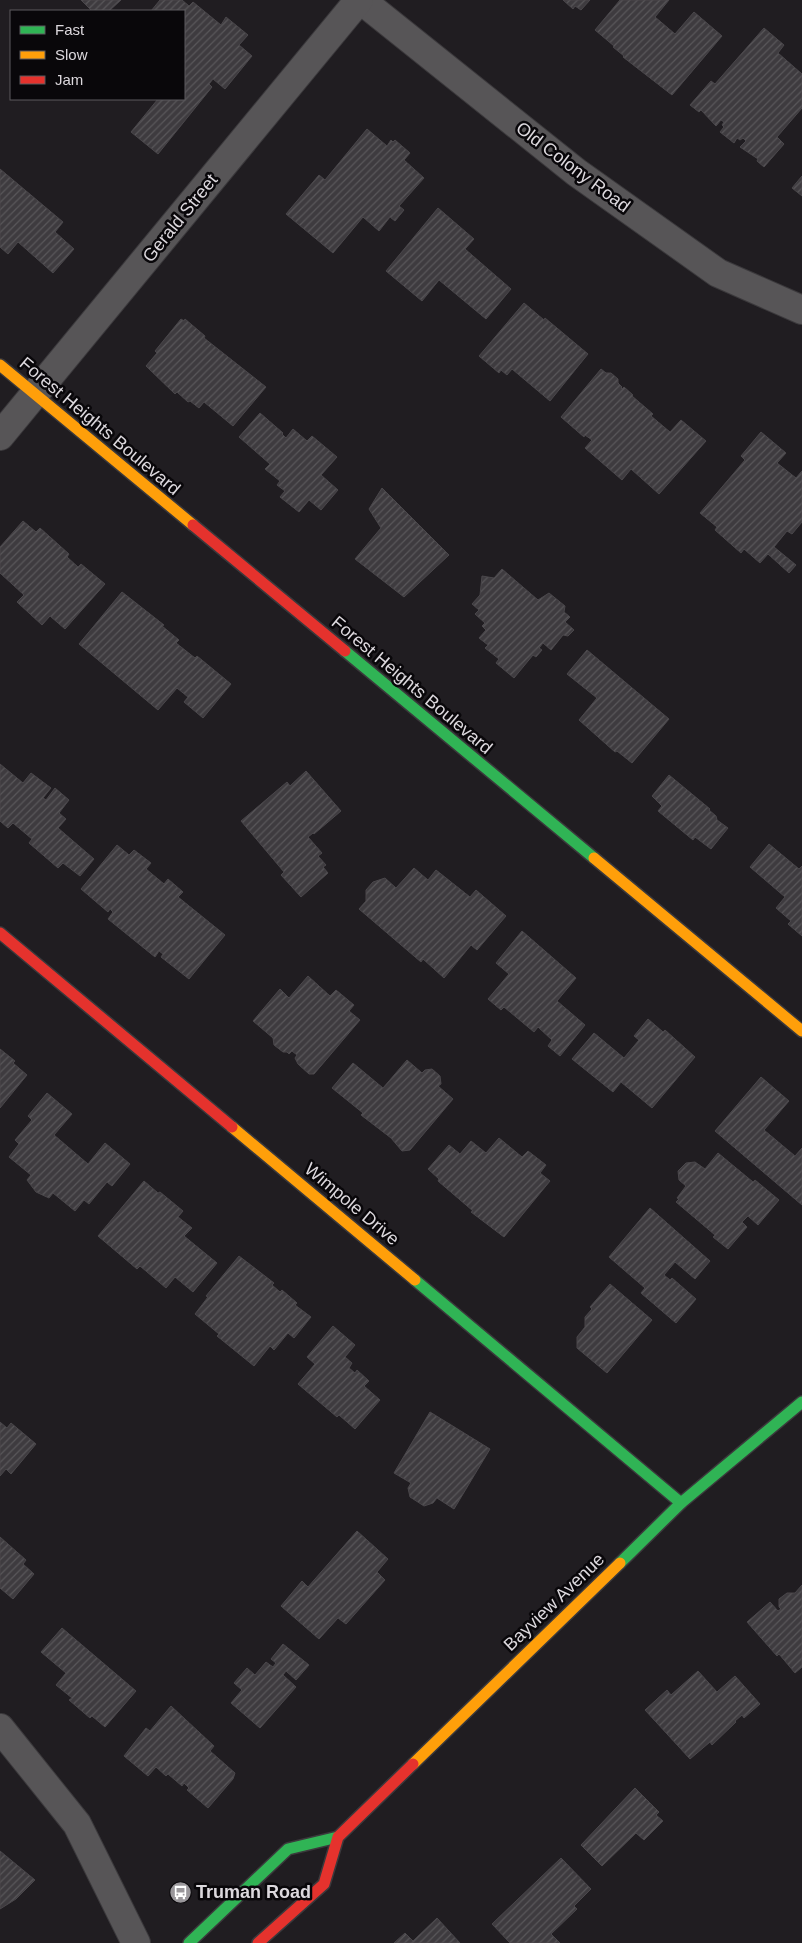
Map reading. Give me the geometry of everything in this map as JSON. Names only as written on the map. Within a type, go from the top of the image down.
[{"type":"street","name":"Old Colony Road","points":[[360,0],[576,172],[718,273],[802,310]]},
{"type":"street","name":"Gerald Street","points":[[0,436],[360,0]]},
{"type":"street","name":"Forest Heights Boulevard","points":[[0,365],[802,1031]]},
{"type":"street","name":"Wimpole Drive","points":[[0,933],[681,1503]]},
{"type":"street","name":"Bayview Avenue","points":[[189,1943],[288,1849],[338,1836],[681,1503],[802,1402]]},
{"type":"street","points":[[0,1728],[77,1824],[136,1943]]},
{"type":"street","name":"Bayview Avenue","points":[[258,1943],[324,1884],[338,1836]]},
{"type":"building","points":[[81,0],[121,0],[110,10],[91,10]]},
{"type":"building","points":[[160,0],[182,0],[189,6],[193,2],[221,25],[226,17],[248,35],[239,45],[252,56],[225,89],[213,79],[209,84],[212,87],[158,154],[131,132],[157,100],[185,100],[185,10],[152,10]]},
{"type":"building","points":[[563,0],[590,0],[581,10],[575,6],[573,9]]},
{"type":"building","points":[[620,0],[669,0],[655,17],[675,34],[694,12],[722,36],[672,95],[623,57],[614,46],[595,30]]},
{"type":"building","points":[[764,28],[784,45],[778,53],[802,74],[802,108],[777,137],[784,144],[764,167],[757,161],[758,159],[740,147],[746,141],[743,138],[740,140],[737,138],[734,143],[720,132],[724,127],[722,125],[724,122],[721,120],[716,126],[701,110],[699,112],[690,105],[711,81],[715,84]]},
{"type":"building","points":[[367,129],[387,146],[391,140],[393,142],[395,140],[410,153],[404,160],[424,178],[399,206],[404,210],[395,221],[390,217],[379,231],[363,217],[333,253],[286,214],[319,175],[325,180]]},
{"type":"building","points":[[0,169],[63,222],[55,232],[74,249],[53,273],[18,242],[8,254],[0,247]]},
{"type":"building","points":[[802,176],[802,196],[792,188]]},
{"type":"building","points":[[438,208],[474,239],[465,249],[511,289],[486,319],[439,280],[422,301],[386,271]]},
{"type":"building","points":[[524,303],[588,354],[550,401],[512,369],[507,375],[501,370],[499,373],[479,356]]},
{"type":"building","points":[[181,319],[184,321],[185,319],[205,336],[204,338],[266,387],[233,426],[204,402],[199,408],[190,401],[188,402],[177,392],[175,394],[146,366],[157,353],[155,351]]},
{"type":"building","points":[[601,369],[606,373],[611,373],[618,379],[621,388],[624,387],[633,395],[653,414],[651,416],[670,432],[681,420],[706,441],[659,494],[631,469],[622,480],[585,448],[592,440],[585,435],[584,437],[561,417]]},
{"type":"building","points":[[260,413],[283,433],[286,438],[293,429],[307,441],[312,436],[337,457],[321,475],[338,490],[321,510],[309,500],[299,512],[280,497],[285,491],[277,485],[280,481],[265,469],[270,464],[239,437]]},
{"type":"building","points":[[761,432],[786,453],[777,463],[796,478],[802,471],[802,522],[792,534],[787,531],[774,547],[796,565],[789,573],[768,554],[760,563],[744,549],[741,553],[715,530],[717,527],[700,513],[745,460],[741,456]]},
{"type":"building","points":[[382,488],[449,555],[404,597],[355,559],[381,528],[369,509]]},
{"type":"building","points":[[23,521],[36,532],[40,528],[69,554],[67,557],[78,567],[81,564],[105,584],[65,629],[50,616],[42,625],[17,602],[24,595],[0,573],[0,547]]},
{"type":"building","points":[[502,569],[538,600],[549,593],[565,606],[564,612],[570,617],[565,622],[574,630],[568,636],[563,635],[551,650],[543,643],[539,648],[542,650],[536,657],[533,655],[514,678],[496,663],[499,659],[485,648],[488,645],[479,638],[486,630],[482,626],[485,623],[475,614],[479,610],[472,604],[480,595],[482,576],[494,578]]},
{"type":"building","points":[[122,592],[164,625],[162,626],[179,640],[176,643],[195,658],[197,656],[231,684],[203,718],[184,702],[188,697],[177,688],[158,710],[79,644]]},
{"type":"building","points":[[587,650],[669,719],[632,763],[617,751],[615,752],[579,720],[597,698],[567,674]]},
{"type":"building","points":[[0,764],[23,783],[31,773],[51,788],[43,798],[46,800],[55,788],[69,800],[59,813],[66,819],[58,828],[94,859],[80,876],[63,863],[58,868],[29,843],[32,839],[13,823],[8,828],[0,821]]},
{"type":"building","points":[[306,771],[341,811],[308,837],[322,853],[318,856],[326,865],[323,867],[328,873],[301,897],[281,875],[284,872],[241,821],[287,782],[290,786]]},
{"type":"building","points":[[669,775],[710,809],[717,820],[728,828],[711,849],[695,837],[693,840],[658,811],[662,806],[652,796]]},
{"type":"building","points":[[769,844],[799,869],[802,866],[802,936],[788,924],[791,921],[776,908],[785,897],[750,867]]},
{"type":"building","points":[[117,845],[129,855],[134,850],[151,863],[146,869],[164,884],[168,879],[183,892],[178,897],[225,935],[189,979],[161,957],[163,954],[159,951],[155,957],[108,919],[113,912],[110,909],[108,912],[81,889]]},
{"type":"building","points":[[414,868],[428,880],[436,870],[470,897],[476,890],[506,916],[477,950],[471,945],[444,978],[423,959],[421,962],[359,909],[366,901],[366,890],[373,882],[385,878],[396,888]]},
{"type":"building","points":[[522,931],[576,978],[557,1001],[585,1025],[560,1056],[548,1046],[552,1040],[538,1027],[534,1032],[504,1007],[501,1010],[488,999],[509,974],[496,963]]},
{"type":"building","points":[[308,976],[330,996],[336,990],[354,1005],[349,1011],[360,1020],[314,1074],[309,1074],[298,1064],[295,1058],[297,1055],[292,1051],[289,1054],[283,1052],[274,1045],[273,1038],[253,1021],[280,989],[289,998]]},
{"type":"building","points":[[648,1019],[663,1032],[665,1030],[695,1057],[652,1108],[621,1082],[613,1092],[572,1059],[594,1033],[624,1058],[639,1040],[634,1036]]},
{"type":"building","points":[[0,1049],[15,1061],[13,1063],[27,1075],[0,1108]]},
{"type":"building","points":[[407,1060],[422,1073],[425,1070],[432,1069],[440,1076],[441,1084],[438,1086],[453,1099],[410,1150],[402,1151],[391,1138],[361,1115],[363,1113],[332,1088],[353,1063],[383,1088]]},
{"type":"building","points":[[761,1077],[789,1101],[764,1130],[795,1156],[802,1148],[802,1205],[715,1131]]},
{"type":"building","points":[[47,1093],[72,1114],[54,1135],[88,1164],[105,1143],[130,1164],[112,1186],[107,1182],[89,1204],[84,1200],[75,1211],[53,1193],[49,1198],[36,1192],[27,1180],[31,1175],[9,1157],[19,1144],[15,1140],[32,1120],[28,1116]]},
{"type":"building","points":[[499,1138],[522,1157],[528,1151],[546,1165],[540,1173],[550,1181],[504,1237],[471,1212],[473,1211],[438,1181],[439,1179],[428,1169],[449,1145],[460,1154],[471,1141],[486,1153]]},
{"type":"building","points":[[718,1153],[753,1182],[755,1180],[779,1200],[758,1225],[748,1216],[742,1222],[747,1227],[728,1249],[713,1237],[715,1235],[676,1202],[686,1186],[679,1180],[678,1171],[686,1163],[695,1162],[705,1169]]},
{"type":"building","points":[[144,1181],[183,1211],[178,1217],[192,1228],[184,1236],[217,1263],[193,1292],[175,1277],[166,1288],[140,1266],[137,1269],[98,1236]]},
{"type":"building","points":[[650,1208],[710,1261],[695,1279],[675,1262],[664,1275],[670,1280],[672,1278],[696,1299],[676,1323],[641,1293],[645,1288],[609,1257]]},
{"type":"building","points":[[239,1256],[274,1283],[272,1285],[280,1292],[282,1290],[297,1303],[295,1305],[311,1317],[294,1338],[288,1333],[274,1350],[270,1346],[254,1366],[217,1336],[219,1334],[195,1314],[208,1297],[206,1296]]},
{"type":"building","points":[[610,1284],[652,1320],[607,1373],[577,1348],[577,1337],[585,1327],[585,1317],[592,1309],[590,1307]]},
{"type":"building","points":[[333,1326],[355,1345],[345,1357],[352,1363],[349,1368],[355,1373],[357,1370],[369,1381],[364,1386],[380,1400],[355,1429],[339,1415],[337,1417],[298,1384],[315,1364],[307,1357]]},
{"type":"building","points":[[430,1412],[490,1449],[454,1509],[437,1498],[433,1503],[424,1506],[410,1497],[408,1488],[411,1483],[394,1473]]},
{"type":"building","points":[[0,1422],[7,1428],[11,1423],[36,1444],[11,1474],[6,1469],[0,1476]]},
{"type":"building","points":[[357,1531],[388,1559],[377,1572],[385,1580],[346,1624],[338,1618],[319,1639],[281,1606],[302,1581],[308,1587]]},
{"type":"building","points":[[0,1537],[26,1560],[23,1564],[34,1574],[13,1599],[0,1588]]},
{"type":"building","points":[[802,1585],[802,1667],[795,1673],[747,1622],[770,1602],[778,1611],[781,1609],[779,1607],[779,1599],[787,1593],[795,1593]]},
{"type":"building","points":[[62,1628],[136,1691],[105,1727],[92,1716],[90,1718],[69,1700],[72,1698],[56,1685],[66,1673],[41,1652]]},
{"type":"building","points":[[283,1644],[309,1665],[296,1680],[286,1671],[283,1675],[296,1687],[260,1728],[231,1703],[242,1690],[234,1683],[247,1668],[255,1675],[266,1662],[273,1667],[276,1663],[271,1659]]},
{"type":"building","points":[[698,1671],[717,1692],[735,1676],[760,1704],[744,1718],[742,1715],[712,1745],[710,1742],[690,1759],[645,1710],[667,1690],[671,1695]]},
{"type":"building","points":[[171,1706],[214,1746],[210,1751],[235,1773],[233,1779],[208,1808],[187,1790],[189,1788],[184,1783],[182,1786],[156,1767],[148,1776],[124,1756],[146,1728],[150,1731]]},
{"type":"building","points":[[635,1788],[659,1812],[656,1815],[663,1821],[644,1840],[636,1833],[602,1866],[581,1845]]},
{"type":"building","points":[[0,1851],[35,1880],[16,1899],[0,1909]]},
{"type":"building","points":[[561,1858],[591,1889],[574,1906],[577,1909],[551,1934],[560,1943],[510,1943],[492,1924]]},
{"type":"building","points":[[437,1918],[460,1943],[394,1943],[405,1933],[413,1941]]},
{"type":"traffic: fast","points":[[345,651],[594,858]]},
{"type":"traffic: fast","points":[[415,1280],[681,1503]]},
{"type":"traffic: fast","points":[[620,1563],[681,1503],[802,1402]]},
{"type":"traffic: fast","points":[[189,1943],[288,1849],[338,1837]]},
{"type":"traffic: slow","points":[[0,365],[193,525]]},
{"type":"traffic: slow","points":[[594,858],[802,1031]]},
{"type":"traffic: slow","points":[[232,1127],[415,1280]]},
{"type":"traffic: slow","points":[[413,1764],[620,1563]]},
{"type":"traffic: jam","points":[[193,525],[345,651]]},
{"type":"traffic: jam","points":[[0,933],[232,1127]]},
{"type":"traffic: jam","points":[[258,1943],[324,1884],[338,1837],[413,1764]]},
{"type":"place","name":"Truman Road","points":[[180,1892]]}]
